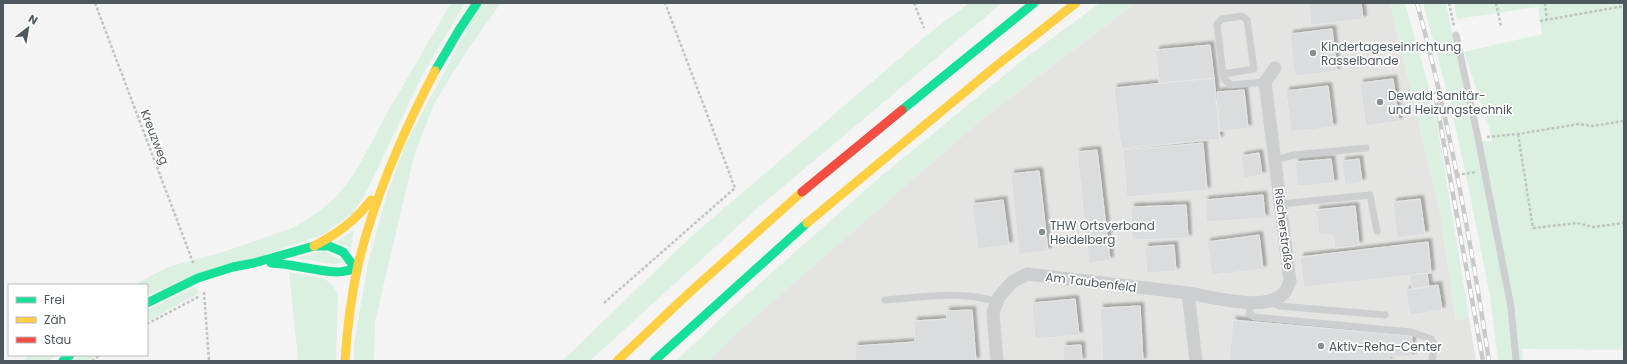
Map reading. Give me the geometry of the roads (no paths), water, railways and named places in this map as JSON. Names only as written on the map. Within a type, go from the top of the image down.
[{"type":"main road","points":[[345,361],[348,315],[356,269],[366,232],[381,188],[398,146],[439,63],[459,29],[477,3]]},
{"type":"main road","points":[[617,361],[689,293],[813,182],[1034,3]]},
{"type":"main road","points":[[654,361],[804,226],[996,66],[1076,3]]},
{"type":"main road","points":[[148,302],[198,278],[233,267],[254,263],[314,246],[331,238],[358,218],[381,188]]},
{"type":"main road","points":[[314,246],[329,246],[343,252],[356,269]]},
{"type":"main road","points":[[254,263],[290,264],[318,270],[339,272],[356,269]]},
{"type":"main road","points":[[318,270],[333,280]]},
{"type":"main road","points":[[343,296],[348,315]]},
{"type":"street","points":[[1265,82],[1275,68]]},
{"type":"street","name":"Rischerstraße","points":[[1265,82],[1290,281],[1284,294],[1272,302]]},
{"type":"street","name":"Am Taubenfeld","points":[[996,361],[993,312],[999,297],[1012,282],[1027,274],[1188,293]]},
{"type":"street","points":[[1196,361],[1188,293],[1251,303],[1272,302]]},
{"type":"lane","points":[[1223,74],[1254,69],[1247,20],[1242,16],[1222,19],[1217,24],[1223,74],[1224,79],[1231,85],[1265,82]]},
{"type":"lane","points":[[1456,36],[1478,138],[1511,307],[1516,361]]},
{"type":"lane","points":[[1275,160],[1294,156],[1366,148]]},
{"type":"lane","points":[[1280,204],[1370,195],[1377,231]]},
{"type":"lane","points":[[885,300],[960,295],[985,298],[997,302]]},
{"type":"lane","points":[[1272,302],[1278,306],[1384,315]]},
{"type":"lane","points":[[1251,303],[1249,313],[1254,317],[1410,332],[1431,338],[1434,344],[1432,361]]},
{"type":"railway","points":[[1417,3],[1429,47],[1449,136],[1475,271],[1489,361]]},
{"type":"railway","points":[[1435,94],[1483,361]]},
{"type":"place","name":"Kindertageseinrichtung Rasselbande","points":[[1313,53]]},
{"type":"place","name":"Dewald Sanitär- und Heizungstechnik","points":[[1380,102]]},
{"type":"place","name":"THW Ortsverband Heidelberg","points":[[1042,232]]},
{"type":"place","name":"Aktiv-Reha-Center","points":[[1321,346]]}]
